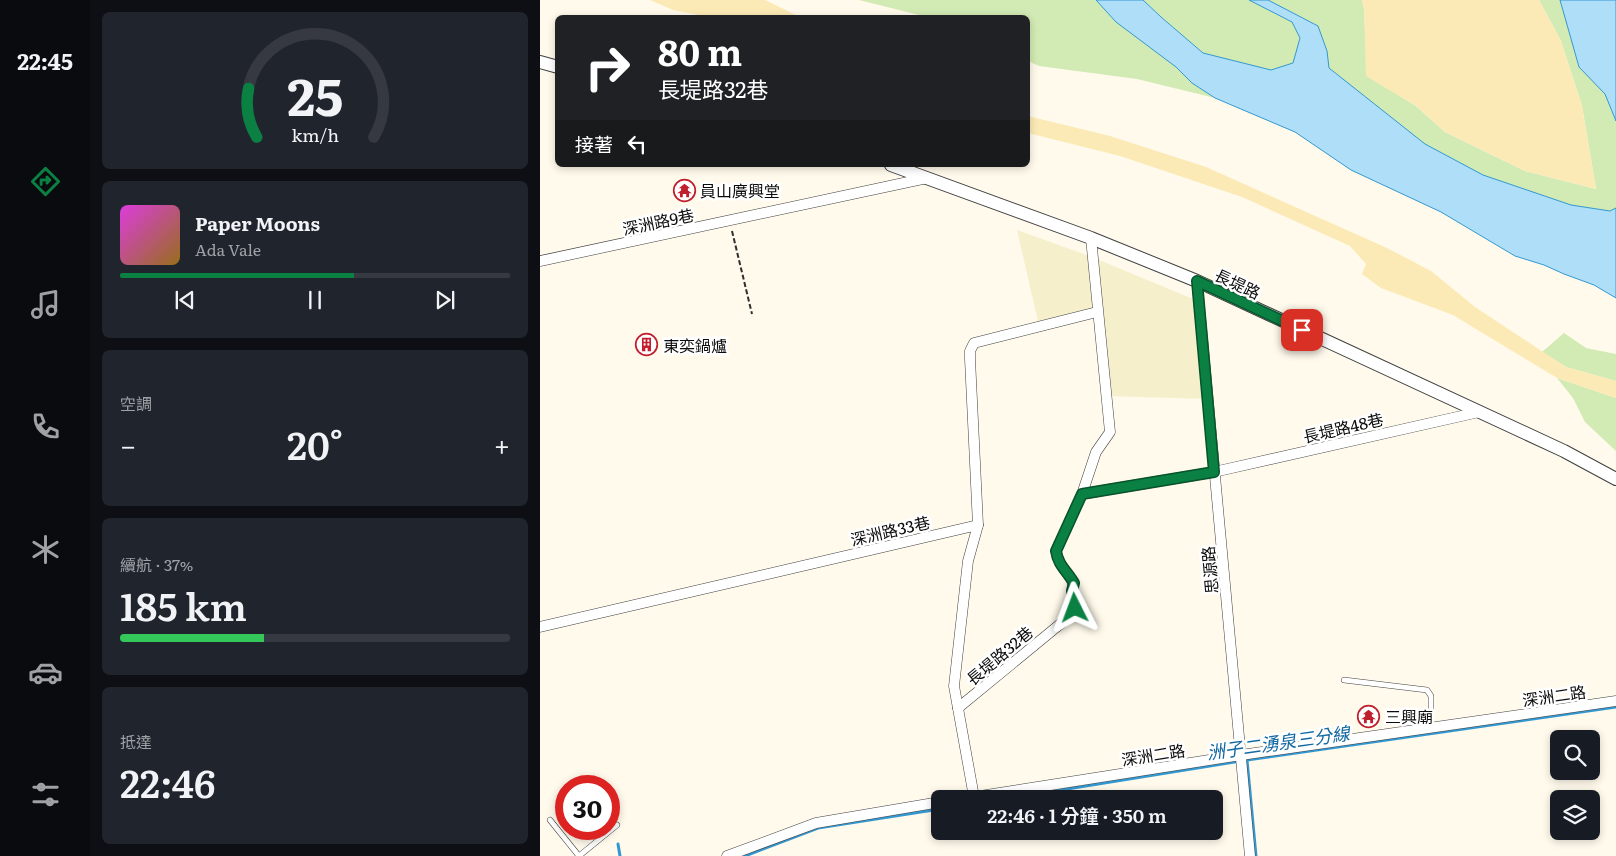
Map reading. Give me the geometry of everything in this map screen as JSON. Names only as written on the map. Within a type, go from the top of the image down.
[{"type":"street","points":[[540,62],[555,66]]},
{"type":"street","name":"長堤路","points":[[896,167],[1091,238],[1197,281],[1564,451],[1616,479]]},
{"type":"street","name":"深洲路9巷","points":[[540,261],[928,178]]},
{"type":"street","name":"長堤路32巷","points":[[958,708],[1070,616],[1075,608],[1072,591],[1074,583],[1062,569],[1057,560],[1056,551],[1082,494],[1096,452],[1110,432],[1091,238]]},
{"type":"street","name":"思源路","points":[[1197,281],[1250,856]]},
{"type":"street","points":[[973,790],[954,686],[968,561],[978,525],[970,351],[974,343],[1097,312]]},
{"type":"street","name":"長堤路48巷","points":[[1214,472],[1478,412]]},
{"type":"street","points":[[1082,494],[1214,472]]},
{"type":"street","name":"深洲路33巷","points":[[540,626],[978,525]]},
{"type":"street","name":"深洲二路","points":[[1020,790],[1431,727],[1616,701]]},
{"type":"street","points":[[727,856],[816,823],[931,804]]},
{"type":"lane","points":[[1344,680],[1427,690],[1431,696],[1431,727]]},
{"type":"lane","points":[[550,820],[579,856],[598,840]]},
{"type":"path","points":[[730,220],[752,314]]},
{"type":"shaded area","points":[[1017,230],[1092,257],[1198,301],[1207,399],[1106,396],[1097,312],[1039,326]]},
{"type":"green space","points":[[859,0],[1118,0],[1192,83],[1215,98],[1137,79],[1039,66],[1030,62],[1030,15],[919,15]]},
{"type":"green space","points":[[1143,0],[1362,0],[1367,76],[1416,106],[1445,132],[1525,171],[1596,189],[1582,106],[1561,41],[1539,0],[1580,0],[1616,60],[1616,275],[1203,53]]},
{"type":"green space","points":[[1564,333],[1586,348],[1616,354],[1616,381],[1566,367],[1542,352]]},
{"type":"green space","points":[[1557,378],[1616,398],[1616,451],[1585,422],[1573,398]]},
{"type":"sand","points":[[650,0],[765,0],[796,15],[699,15],[673,10]]},
{"type":"sand","points":[[1362,0],[1539,0],[1561,41],[1582,106],[1596,189],[1525,171],[1445,132],[1416,106],[1366,76],[1364,9]]},
{"type":"sand","points":[[1030,116],[1110,136],[1206,167],[1387,248],[1431,271],[1475,307],[1566,367],[1616,381],[1616,398],[1557,378],[1453,315],[1381,288],[1362,274],[1366,264],[1350,246],[1242,197],[1120,156],[1030,134]]},
{"type":"water","points":[[1096,0],[1143,0],[1203,53],[1271,70],[1293,63],[1300,38],[1292,22],[1249,0],[1268,0],[1318,26],[1327,51],[1329,68],[1425,144],[1483,175],[1571,205],[1610,211],[1616,208],[1616,298],[1594,285],[1544,265],[1515,256],[1441,212],[1351,170],[1295,132],[1215,98],[1192,83],[1176,67],[1116,22]]},
{"type":"water","points":[[1560,0],[1616,0],[1616,121],[1605,94],[1579,67]]},
{"type":"waterway","name":"洲子二湧泉三分線","points":[[1061,790],[1247,760],[1616,707]]},
{"type":"waterway","points":[[1247,760],[1256,856]]},
{"type":"waterway","name":"洲子二湧泉三分線","points":[[745,856],[818,828],[931,810]]},
{"type":"waterway","name":"洲子二湧泉三分線","points":[[618,844],[620,856]]},
{"type":"place","name":"員山廣興堂","points":[[684,190]]},
{"type":"place","name":"東奕鍋爐","points":[[647,345]]},
{"type":"place","name":"三興廟","points":[[1369,716]]},
{"type":"route","points":[[1075,608],[1072,591],[1074,583],[1070,576],[1062,569],[1057,560],[1056,551],[1059,540],[1082,494],[1214,472],[1197,281],[1302,330]]}]
